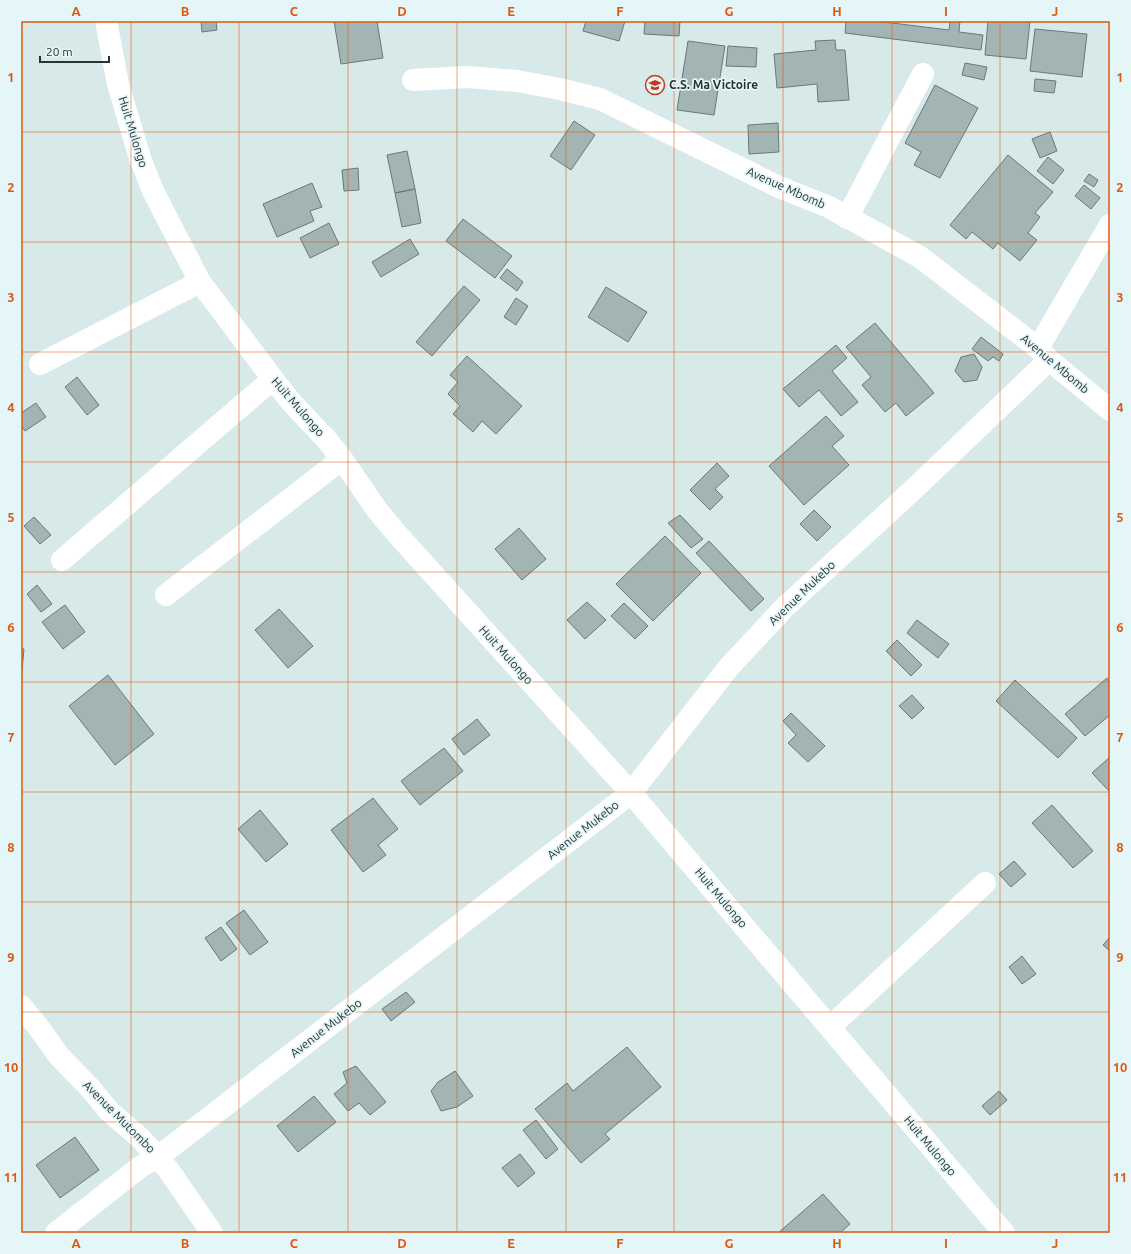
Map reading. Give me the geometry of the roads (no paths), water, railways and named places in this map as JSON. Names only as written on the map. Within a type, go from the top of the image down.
[{"type":"street","name":"Huit Mulongo","points":[[106,21],[118,84],[140,158],[153,191],[200,282],[273,379],[342,459],[377,510],[397,534],[631,793],[1004,1233]]},
{"type":"street","points":[[847,218],[923,74]]},
{"type":"street","name":"Avenue Mbomb","points":[[413,80],[467,77],[516,81],[560,89],[600,100],[779,187],[829,207],[920,257],[1044,354],[1110,410]]},
{"type":"street","name":"Avenue Mukebo","points":[[56,1233],[140,1167],[158,1158],[631,793],[729,667],[786,607],[914,489],[1044,354],[1110,225]]},
{"type":"street","points":[[40,364],[200,282]]},
{"type":"street","points":[[62,560],[273,379]]},
{"type":"street","points":[[166,595],[342,459]]},
{"type":"street","points":[[830,1027],[985,883]]},
{"type":"street","name":"Avenue Mutombo","points":[[21,1006],[59,1056],[90,1088],[109,1111],[140,1138],[170,1172],[212,1233]]},
{"type":"place","name":"C.S. Ma Victoire","points":[[655,85]]}]
